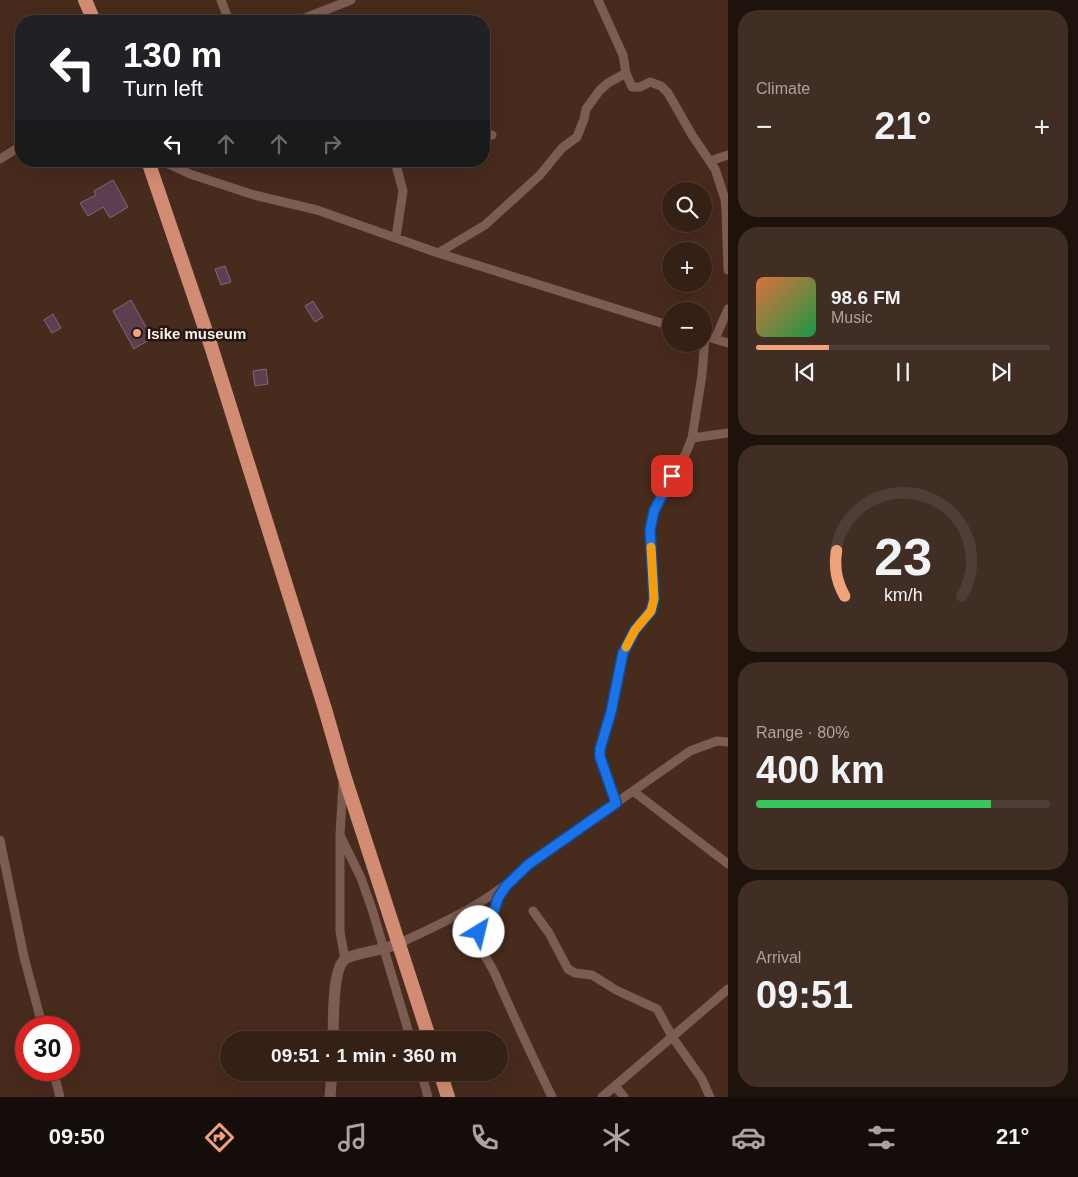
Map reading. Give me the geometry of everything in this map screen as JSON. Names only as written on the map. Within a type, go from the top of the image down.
[{"type":"highway","points":[[85,0],[91,15]]},
{"type":"highway","points":[[150,167],[211,346],[344,775],[427,1031]]},
{"type":"highway","points":[[443,1081],[448,1097]]},
{"type":"street","points":[[221,0],[227,15]]},
{"type":"street","points":[[312,15],[351,0]]},
{"type":"street","points":[[598,0],[623,55],[626,73],[632,87],[636,88],[650,82],[661,86],[668,93],[718,176],[725,199],[728,270]]},
{"type":"street","points":[[438,252],[485,225],[540,175],[562,148],[577,137],[586,109],[600,90],[626,73]]},
{"type":"street","points":[[0,159],[15,150]]},
{"type":"street","points":[[710,161],[728,154]]},
{"type":"street","points":[[175,167],[190,174],[254,195],[317,210],[438,252],[662,323]]},
{"type":"street","points":[[396,237],[403,191],[397,167]]},
{"type":"street","points":[[715,339],[728,309]]},
{"type":"street","points":[[712,338],[728,343]]},
{"type":"street","points":[[616,803],[600,757],[600,749],[611,712],[623,653],[635,630],[651,611],[654,599],[650,530],[654,511],[692,438],[702,375],[703,352]]},
{"type":"street","points":[[692,438],[728,433]]},
{"type":"street","points":[[552,1097],[522,1037],[494,971],[478,943],[477,936],[490,924],[498,898],[506,886],[529,864],[690,751],[717,741],[728,742]]},
{"type":"street","points":[[344,775],[340,835],[340,932],[345,959]]},
{"type":"street","points":[[633,791],[728,864]]},
{"type":"street","points":[[340,835],[364,885],[408,1031]]},
{"type":"street","points":[[0,840],[24,957],[40,1016]]},
{"type":"street","points":[[333,1031],[336,980],[339,965],[345,959],[359,953],[384,949],[400,943],[472,906],[506,886]]},
{"type":"street","points":[[533,911],[549,933],[568,969],[575,973],[592,975],[616,990],[656,1009],[673,1038],[702,1079],[710,1097]]},
{"type":"street","points":[[602,1097],[616,1087],[728,989]]},
{"type":"street","points":[[56,1081],[60,1097]]},
{"type":"street","points":[[330,1097],[331,1081]]},
{"type":"street","points":[[423,1081],[428,1097]]},
{"type":"street","points":[[616,1087],[624,1097]]},
{"type":"building","points":[[113,180],[128,207],[110,218],[103,207],[88,216],[80,203],[96,195],[94,191]]},
{"type":"building","points":[[225,266],[231,282],[221,285],[215,269]]},
{"type":"building","points":[[131,300],[152,338],[134,349],[113,311]]},
{"type":"building","points":[[313,301],[323,317],[315,322],[305,306]]},
{"type":"building","points":[[53,314],[61,328],[52,333],[44,320]]},
{"type":"building","points":[[266,369],[268,384],[255,386],[253,371]]},
{"type":"slow traffic","points":[[626,647],[635,630],[651,611],[654,599],[651,547]]},
{"type":"place","name":"Isike museum","points":[[137,333]]},
{"type":"route","points":[[479,932],[490,924],[495,904],[506,886],[529,864],[616,803],[600,757],[600,749],[611,712],[623,653],[635,630],[651,611],[654,599],[650,530],[654,511],[672,476]]}]
